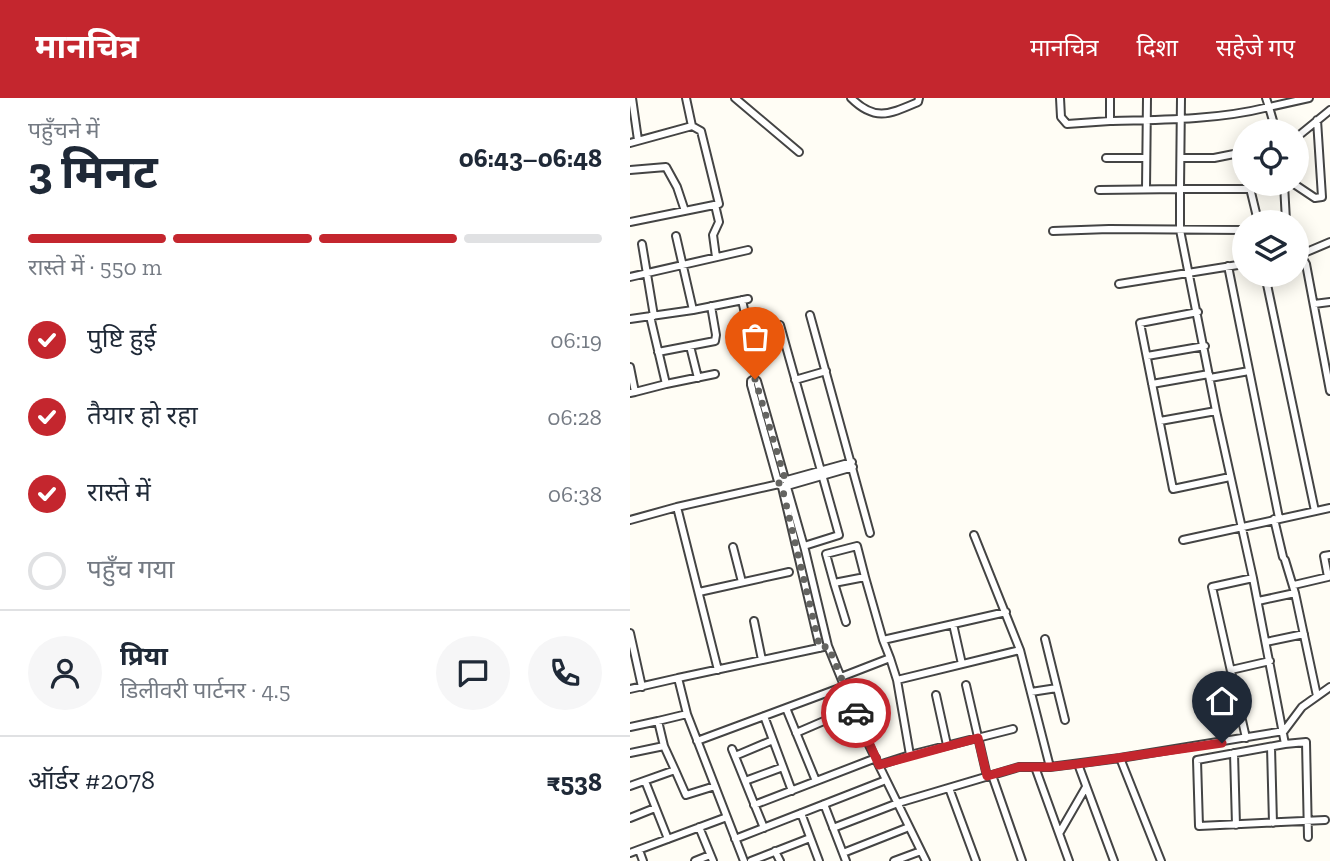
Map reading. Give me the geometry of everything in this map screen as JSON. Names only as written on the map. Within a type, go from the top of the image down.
[{"type":"street","points":[[632,98],[638,141]]},
{"type":"street","points":[[686,98],[692,126]]},
{"type":"street","points":[[735,98],[799,152]]},
{"type":"street","points":[[851,98],[872,114],[900,110],[918,102],[919,98]]},
{"type":"street","points":[[1060,98],[1061,117],[1067,124],[1240,114],[1305,98]]},
{"type":"street","points":[[1110,98],[1110,121]]},
{"type":"street","points":[[1146,189],[1147,98]]},
{"type":"street","points":[[1181,98],[1180,230],[1258,601],[1285,744]]},
{"type":"street","points":[[1266,98],[1272,119]]},
{"type":"street","points":[[1309,127],[1330,110]]},
{"type":"street","points":[[1309,194],[1315,198],[1322,197],[1317,120]]},
{"type":"street","points":[[630,143],[692,126],[701,131],[719,204],[630,222]]},
{"type":"street","points":[[1181,158],[1213,158],[1232,154]]},
{"type":"street","points":[[1106,158],[1146,158]]},
{"type":"street","points":[[630,170],[666,167],[677,187],[685,211]]},
{"type":"street","points":[[1099,190],[1232,187]]},
{"type":"street","points":[[715,205],[719,222],[713,235],[716,257]]},
{"type":"street","points":[[1053,231],[1232,230]]},
{"type":"street","points":[[676,236],[693,310]]},
{"type":"street","points":[[1309,252],[1330,242]]},
{"type":"street","points":[[642,244],[658,352],[666,384]]},
{"type":"street","points":[[630,277],[748,250]]},
{"type":"street","points":[[1228,266],[1284,558],[1295,589],[1317,696]]},
{"type":"street","points":[[1119,284],[1232,266]]},
{"type":"street","points":[[1268,287],[1315,511]]},
{"type":"street","points":[[1309,287],[1330,391]]},
{"type":"street","points":[[630,319],[745,299],[747,323]]},
{"type":"street","points":[[1314,304],[1330,302]]},
{"type":"street","points":[[658,352],[716,339],[711,306]]},
{"type":"street","points":[[1198,312],[1140,323],[1173,489],[1230,477]]},
{"type":"street","points":[[810,315],[870,533]]},
{"type":"street","points":[[780,325],[839,536],[804,546]]},
{"type":"street","points":[[690,346],[698,378]]},
{"type":"street","points":[[1147,356],[1205,346]]},
{"type":"street","points":[[630,367],[633,392],[715,374]]},
{"type":"street","points":[[795,380],[826,371]]},
{"type":"street","points":[[1153,384],[1249,371]]},
{"type":"street","points":[[762,409],[804,546],[824,647]]},
{"type":"street","points":[[1160,421],[1216,411]]},
{"type":"street","points":[[630,520],[852,464]]},
{"type":"street","points":[[784,483],[824,647],[841,677],[877,762],[926,861]]},
{"type":"street","points":[[677,508],[718,670]]},
{"type":"street","points":[[1183,540],[1330,508]]},
{"type":"street","points":[[974,535],[1020,650],[1050,767]]},
{"type":"street","points":[[846,622],[826,554],[857,546],[897,680],[910,755]]},
{"type":"street","points":[[733,547],[742,582]]},
{"type":"street","points":[[1258,601],[1329,580],[1324,556],[1330,555]]},
{"type":"street","points":[[699,592],[789,572]]},
{"type":"street","points":[[834,583],[865,577]]},
{"type":"street","points":[[1246,738],[1212,587],[1253,578]]},
{"type":"street","points":[[883,640],[1006,612]]},
{"type":"street","points":[[754,621],[762,660]]},
{"type":"street","points":[[953,624],[962,664]]},
{"type":"street","points":[[630,633],[642,687]]},
{"type":"street","points":[[1266,642],[1304,634]]},
{"type":"street","points":[[1045,639],[1065,720]]},
{"type":"street","points":[[630,690],[824,647]]},
{"type":"street","points":[[897,680],[1020,650]]},
{"type":"street","points":[[841,677],[890,658]]},
{"type":"street","points":[[1231,670],[1270,661]]},
{"type":"street","points":[[678,678],[687,714],[744,861]]},
{"type":"street","points":[[966,685],[990,776],[1022,861]]},
{"type":"street","points":[[698,741],[845,686]]},
{"type":"street","points":[[833,828],[898,803],[1019,767],[1077,764],[1284,731],[1302,707],[1330,687]]},
{"type":"street","points":[[1031,692],[1057,688]]},
{"type":"street","points":[[936,695],[947,745]]},
{"type":"street","points":[[786,708],[816,781]]},
{"type":"street","points":[[796,733],[854,708]]},
{"type":"street","points":[[630,727],[687,714]]},
{"type":"street","points":[[764,716],[792,790]]},
{"type":"street","points":[[658,721],[664,746],[686,795],[715,786]]},
{"type":"street","points":[[754,805],[816,781],[877,762],[1013,729]]},
{"type":"street","points":[[764,828],[734,752],[773,740]]},
{"type":"street","points":[[1308,837],[1308,821],[1306,742],[1197,761],[1199,827],[1273,823],[1308,821],[1325,820]]},
{"type":"street","points":[[630,753],[664,746]]},
{"type":"street","points":[[1271,747],[1273,823]]},
{"type":"street","points":[[1234,753],[1236,825]]},
{"type":"street","points":[[1120,758],[1161,861]]},
{"type":"street","points":[[1077,764],[1114,861]]},
{"type":"street","points":[[745,781],[783,766]]},
{"type":"street","points":[[1035,767],[1069,861]]},
{"type":"street","points":[[630,786],[675,770]]},
{"type":"street","points":[[735,839],[886,780]]},
{"type":"street","points":[[645,781],[668,839]]},
{"type":"street","points":[[1060,832],[1086,787]]},
{"type":"street","points":[[949,788],[976,861]]},
{"type":"street","points":[[824,804],[846,861]]},
{"type":"street","points":[[630,818],[655,808]]},
{"type":"street","points":[[801,813],[819,861]]},
{"type":"street","points":[[630,853],[727,817]]},
{"type":"street","points":[[695,861],[712,858],[699,827]]},
{"type":"street","points":[[843,853],[909,827]]},
{"type":"street","points":[[751,861],[810,838]]},
{"type":"street","points":[[639,850],[643,861]]},
{"type":"street","points":[[775,851],[780,861]]},
{"type":"street","points":[[899,860],[921,851]]},
{"type":"way so far","points":[[755,379],[785,479],[779,480],[779,485],[782,487],[820,648],[828,646],[856,713]]},
{"type":"route","points":[[856,713],[879,765],[978,738],[987,776],[1019,767],[1077,764],[1222,743]]}]
